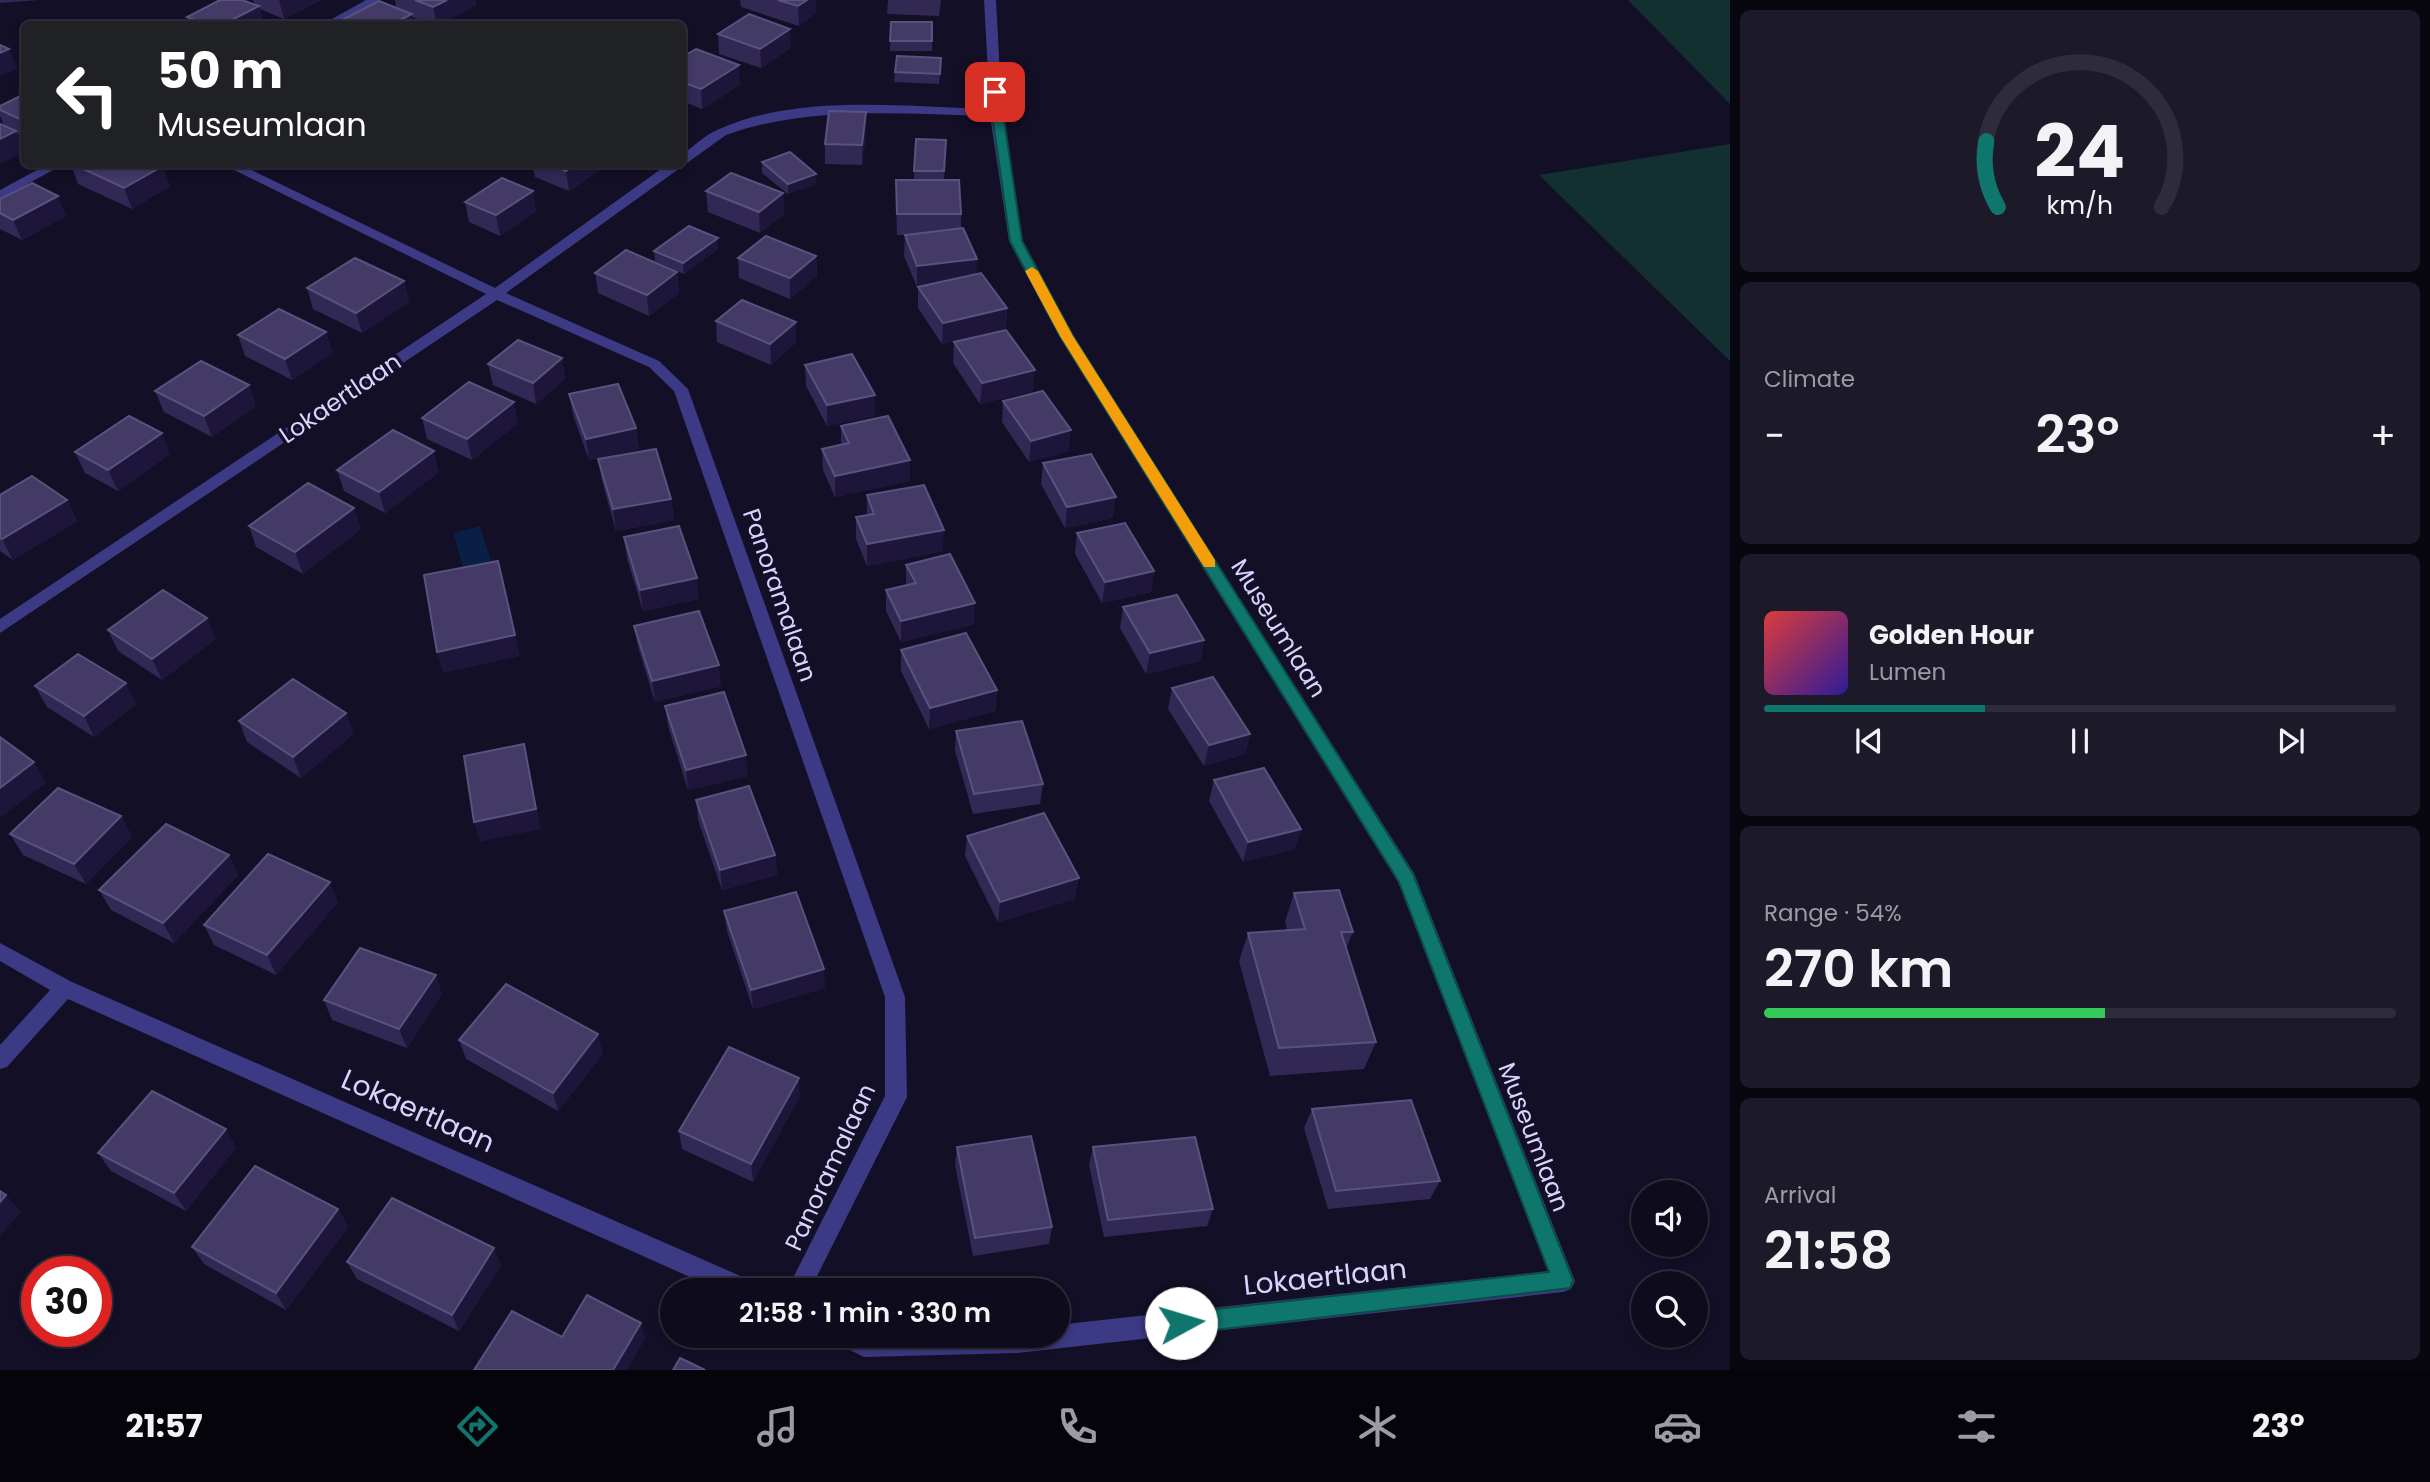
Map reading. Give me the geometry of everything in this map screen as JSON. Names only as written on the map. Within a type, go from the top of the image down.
[{"type":"street","points":[[335,21],[374,0]]},
{"type":"street","name":"Museumlaan","points":[[990,0],[996,113],[1016,241],[1066,336],[1407,880],[1563,1280]]},
{"type":"street","points":[[686,158],[722,133],[776,116],[871,111],[996,113]]},
{"type":"street","points":[[0,195],[51,168]]},
{"type":"street","name":"Panoramalaan","points":[[236,168],[496,294],[654,364],[681,388],[895,997],[896,1097],[804,1278]]},
{"type":"street","name":"Lokaertlaan","points":[[0,627],[496,294],[671,168]]},
{"type":"street","name":"Lokaertlaan","points":[[0,951],[65,988],[719,1278]]},
{"type":"street","points":[[0,1060],[65,988]]},
{"type":"street","name":"Lokaertlaan","points":[[1070,1335],[1563,1280]]},
{"type":"green space","points":[[1628,0],[1730,0],[1730,104]]},
{"type":"green space","points":[[1730,144],[1730,361],[1539,175]]},
{"type":"water","points":[[480,526],[494,570],[466,577],[453,533]]},
{"type":"building","points":[[220,0],[242,0],[259,6],[230,21],[198,21],[187,17]]},
{"type":"building","points":[[415,0],[447,0],[433,7]]},
{"type":"building","points":[[778,0],[807,0],[798,6]]},
{"type":"building","points":[[379,1],[412,14],[398,21],[340,21]]},
{"type":"building","points":[[749,14],[790,29],[760,49],[718,34]]},
{"type":"building","points":[[891,22],[932,22],[932,41],[890,41]]},
{"type":"building","points":[[0,45],[9,49],[0,53]]},
{"type":"building","points":[[696,49],[739,65],[701,89],[686,83],[686,55]]},
{"type":"building","points":[[897,56],[941,58],[940,74],[895,72]]},
{"type":"building","points":[[21,96],[21,120],[0,110],[0,106]]},
{"type":"building","points":[[829,111],[866,112],[862,145],[825,144]]},
{"type":"building","points":[[0,124],[16,131],[0,139]]},
{"type":"building","points":[[916,139],[946,140],[944,171],[914,171]]},
{"type":"building","points":[[790,152],[816,174],[788,184],[762,162]]},
{"type":"building","points":[[82,168],[159,168],[124,188]]},
{"type":"building","points":[[731,173],[783,193],[759,212],[706,191]]},
{"type":"building","points":[[502,178],[533,191],[496,215],[465,202]]},
{"type":"building","points":[[896,180],[959,180],[961,214],[897,214]]},
{"type":"building","points":[[32,183],[58,196],[13,220],[0,213],[0,199]]},
{"type":"building","points":[[689,226],[718,238],[683,263],[654,251]]},
{"type":"building","points":[[963,228],[977,259],[917,266],[905,235]]},
{"type":"building","points":[[766,236],[816,256],[790,278],[738,258]]},
{"type":"building","points":[[626,250],[677,272],[647,295],[595,273]]},
{"type":"building","points":[[355,258],[404,281],[356,313],[307,288]]},
{"type":"building","points":[[981,273],[1007,308],[943,323],[918,287]]},
{"type":"building","points":[[742,300],[796,322],[770,344],[716,321]]},
{"type":"building","points":[[279,309],[326,332],[285,359],[238,335]]},
{"type":"building","points":[[1006,330],[1035,370],[982,383],[954,342]]},
{"type":"building","points":[[518,340],[562,358],[533,383],[488,364]]},
{"type":"building","points":[[852,354],[875,395],[827,405],[805,365]]},
{"type":"building","points":[[201,361],[249,385],[204,416],[155,391]]},
{"type":"building","points":[[469,382],[514,402],[467,439],[422,418]]},
{"type":"building","points":[[618,384],[636,428],[586,439],[569,394]]},
{"type":"building","points":[[1043,391],[1071,430],[1031,441],[1003,401]]},
{"type":"building","points":[[129,416],[162,433],[108,470],[75,452]]},
{"type":"building","points":[[888,416],[910,460],[835,476],[822,449],[849,443],[841,426]]},
{"type":"building","points":[[393,430],[434,451],[379,492],[337,470]]},
{"type":"building","points":[[656,449],[671,499],[613,509],[598,459]]},
{"type":"building","points":[[1091,454],[1116,497],[1067,507],[1043,463]]},
{"type":"building","points":[[32,476],[67,500],[2,539],[0,495]]},
{"type":"building","points":[[308,483],[354,508],[295,552],[249,526]]},
{"type":"building","points":[[924,485],[944,530],[867,544],[856,517],[874,514],[867,495]]},
{"type":"building","points":[[1125,523],[1154,571],[1105,582],[1077,533]]},
{"type":"building","points":[[679,526],[697,578],[640,590],[624,537]]},
{"type":"building","points":[[950,554],[975,603],[901,621],[886,590],[916,583],[906,565]]},
{"type":"building","points":[[498,561],[515,635],[437,652],[424,575]]},
{"type":"building","points":[[163,590],[207,618],[152,659],[108,630]]},
{"type":"building","points":[[1177,595],[1204,640],[1150,653],[1123,607]]},
{"type":"building","points":[[699,611],[719,665],[652,681],[634,626]]},
{"type":"building","points":[[966,633],[997,690],[930,708],[901,650]]},
{"type":"building","points":[[78,654],[126,683],[84,716],[35,686]]},
{"type":"building","points":[[1213,677],[1250,734],[1209,745],[1172,688]]},
{"type":"building","points":[[293,679],[346,713],[293,757],[239,721]]},
{"type":"building","points":[[724,692],[746,755],[686,770],[665,706]]},
{"type":"building","points":[[1022,721],[1043,784],[974,794],[956,731]]},
{"type":"building","points":[[0,737],[34,762],[0,788]]},
{"type":"building","points":[[524,744],[536,809],[474,822],[464,756]]},
{"type":"building","points":[[1264,768],[1301,829],[1248,842],[1214,780]]},
{"type":"building","points":[[749,786],[775,855],[720,870],[696,800]]},
{"type":"building","points":[[58,788],[121,816],[74,864],[10,834]]},
{"type":"building","points":[[1044,813],[1079,878],[1000,902],[967,836]]},
{"type":"building","points":[[166,824],[229,855],[163,923],[99,890]]},
{"type":"building","points":[[268,854],[330,882],[267,955],[204,925]]},
{"type":"building","points":[[1339,890],[1353,932],[1341,932],[1376,1042],[1279,1048],[1248,933],[1305,929],[1294,893]]},
{"type":"building","points":[[796,892],[824,969],[751,990],[724,911]]},
{"type":"building","points":[[360,948],[436,975],[399,1029],[324,1000]]},
{"type":"building","points":[[506,984],[598,1034],[553,1093],[459,1040]]},
{"type":"building","points":[[729,1047],[799,1078],[751,1164],[679,1131]]},
{"type":"building","points":[[152,1091],[226,1129],[174,1193],[98,1153]]},
{"type":"building","points":[[1411,1100],[1440,1181],[1336,1191],[1312,1109]]},
{"type":"building","points":[[1031,1136],[1052,1227],[975,1238],[957,1147]]},
{"type":"building","points":[[1195,1137],[1213,1209],[1108,1220],[1093,1147]]},
{"type":"building","points":[[255,1166],[338,1209],[276,1293],[192,1247]]},
{"type":"building","points":[[0,1191],[6,1195],[0,1202]]},
{"type":"building","points":[[392,1198],[494,1248],[452,1315],[347,1262]]},
{"type":"building","points":[[587,1295],[641,1323],[613,1370],[474,1370],[512,1311],[562,1337]]},
{"type":"building","points":[[680,1358],[705,1370],[673,1370]]},
{"type":"slow traffic","points":[[1032,271],[1066,336],[1210,564]]},
{"type":"route","points":[[995,92],[1016,241],[1066,336],[1407,880],[1563,1280],[1181,1323]]}]
